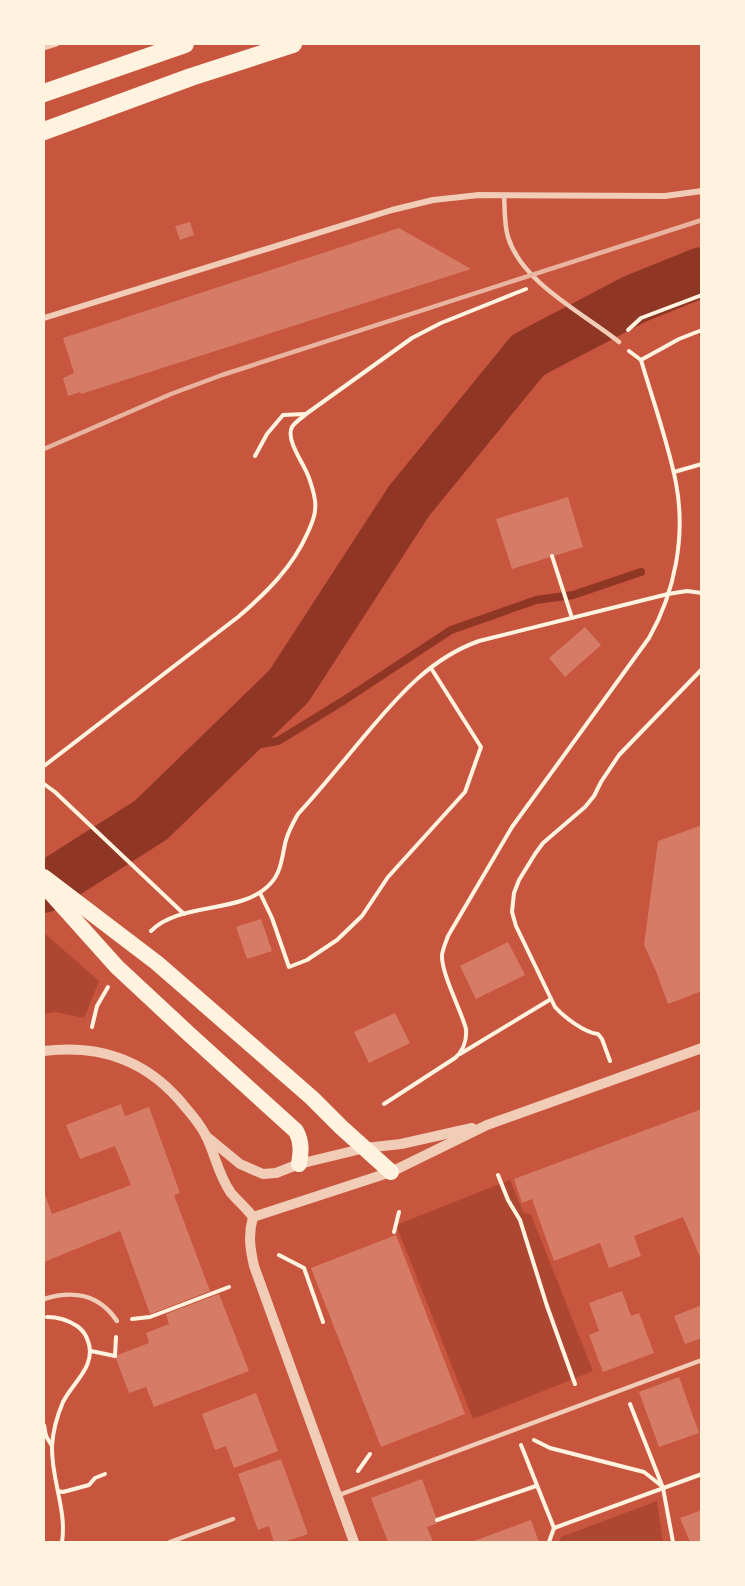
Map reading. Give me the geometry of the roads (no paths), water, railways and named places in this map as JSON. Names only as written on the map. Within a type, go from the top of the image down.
[{"type":"highway","points":[[44,93],[185,44]]},
{"type":"highway","points":[[44,131],[191,77],[293,44]]},
{"type":"highway","points":[[44,877],[156,963],[312,1098],[391,1172]]},
{"type":"highway","points":[[44,885],[117,967],[296,1131],[301,1144],[299,1164]]},
{"type":"street","points":[[44,318],[392,210],[433,200],[479,195],[665,196],[702,190]]},
{"type":"street","points":[[253,1217],[391,1172],[487,1125],[702,1048]]},
{"type":"street","points":[[44,1051],[88,1050],[112,1056],[153,1074],[172,1091],[195,1120],[206,1136],[227,1186],[253,1217]]},
{"type":"street","points":[[206,1136],[240,1164],[263,1174],[276,1173],[299,1164],[364,1148],[401,1144],[487,1125]]},
{"type":"street","points":[[253,1217],[249,1244],[254,1266],[354,1542]]},
{"type":"lane","points":[[44,48],[57,44]]},
{"type":"lane","points":[[504,195],[506,227],[513,250],[520,262],[542,285],[619,342]]},
{"type":"lane","points":[[44,1299],[64,1294],[83,1296],[99,1303],[117,1321]]},
{"type":"lane","points":[[337,1496],[702,1360]]},
{"type":"lane","points":[[170,1542],[233,1519]]},
{"type":"waterway","points":[[44,888],[151,820],[289,686],[409,501],[528,355],[635,299],[702,272]]},
{"type":"waterway","points":[[222,751],[278,741],[451,630],[536,600],[573,595],[641,572]]},
{"type":"railway","points":[[44,449],[171,394],[222,375],[702,220]]}]
